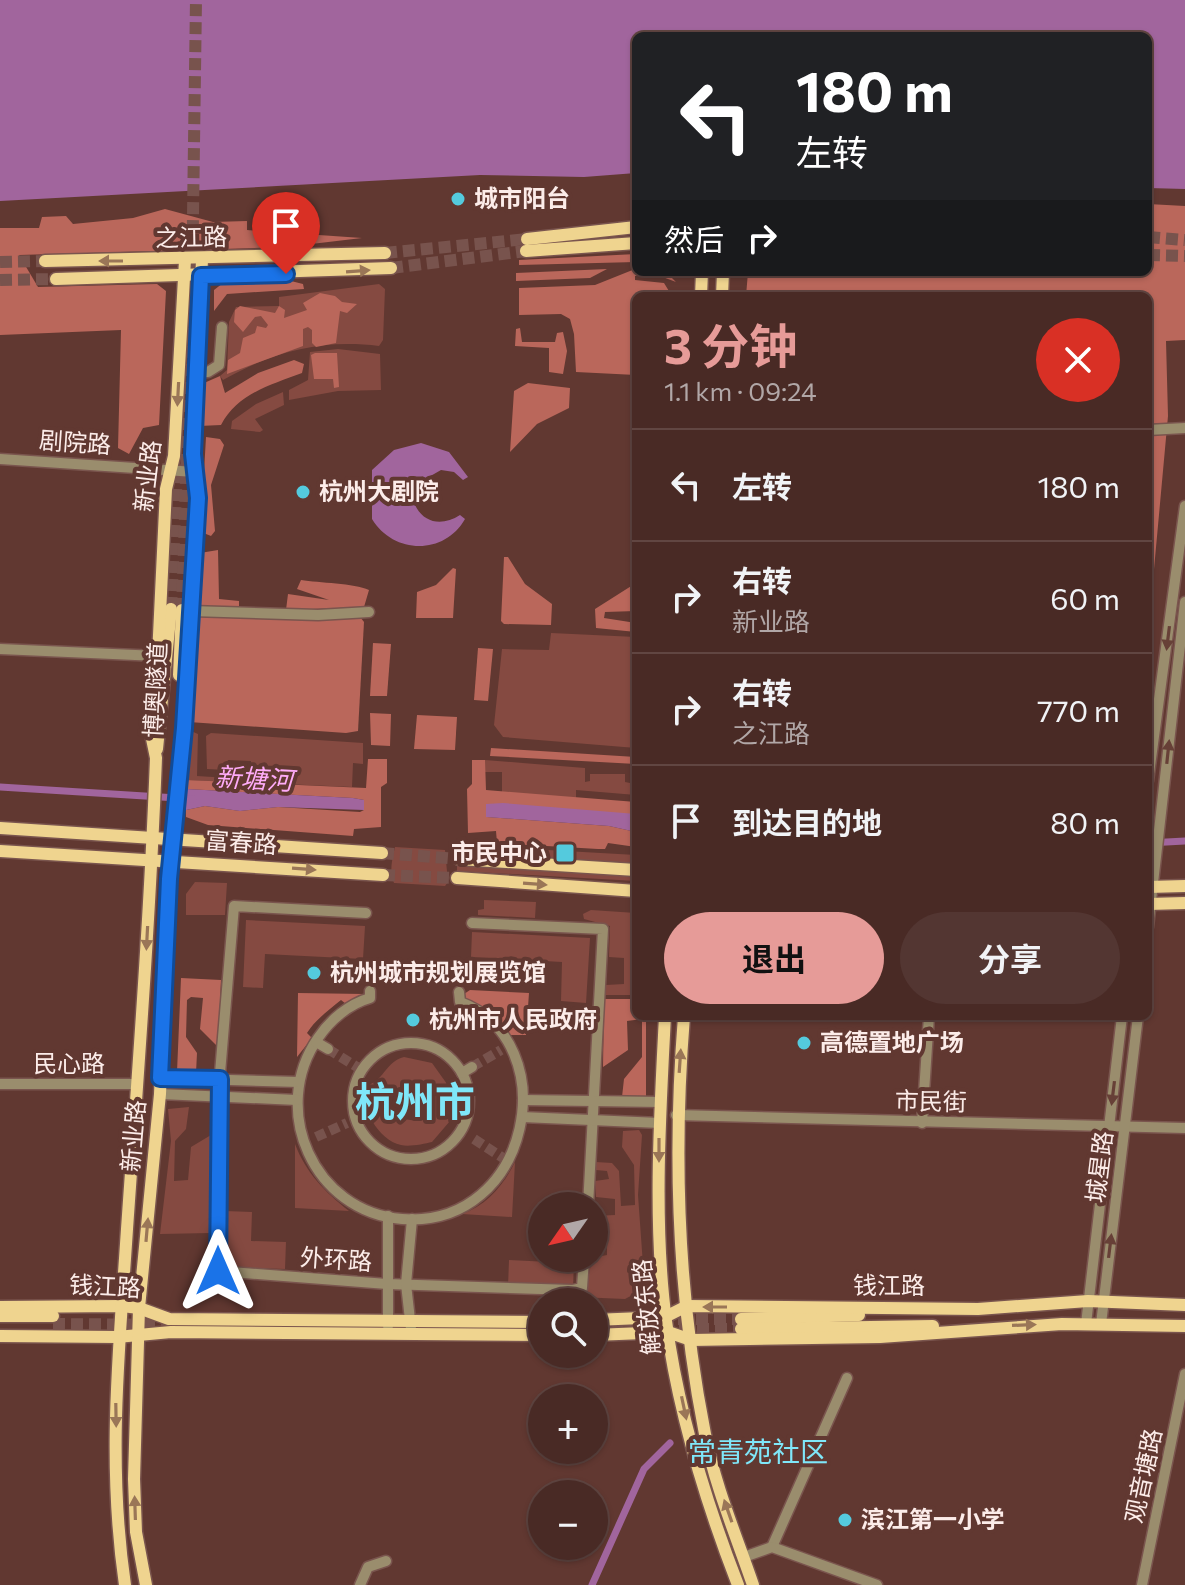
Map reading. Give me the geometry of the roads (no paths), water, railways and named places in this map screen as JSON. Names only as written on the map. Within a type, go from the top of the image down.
[{"type":"main road","points":[[632,228],[526,245],[632,243]]},
{"type":"main road","name":"之江路","points":[[45,261],[202,260],[385,253]]},
{"type":"main road","name":"新业路","points":[[125,1585],[115,1498],[117,1337],[122,1306],[152,860],[156,758],[150,729],[158,656],[166,489],[174,456],[185,260]]},
{"type":"main road","name":"新业路","points":[[146,1585],[136,1532],[134,1479],[139,1308],[160,1094],[170,861],[177,778],[182,759],[181,610],[198,498],[195,472],[202,260]]},
{"type":"main road","name":"之江路","points":[[56,279],[391,268]]},
{"type":"main road","name":"博奥隧道","points":[[156,758],[181,610]]},
{"type":"main road","name":"富春路","points":[[0,828],[382,853]]},
{"type":"main road","name":"富春路","points":[[0,851],[383,875]]},
{"type":"main road","points":[[459,859],[632,870]]},
{"type":"main road","points":[[457,878],[632,891]]},
{"type":"main road","points":[[1152,887],[1185,886]]},
{"type":"main road","points":[[1152,904],[1185,903]]},
{"type":"main road","name":"解放东路","points":[[665,1020],[660,1123],[665,1317],[694,1454],[738,1585]]},
{"type":"main road","name":"解放东路","points":[[684,1020],[676,1115],[691,1340],[705,1436],[753,1585]]},
{"type":"main road","name":"钱江路","points":[[608,1319],[665,1317],[687,1306],[978,1309],[1088,1301],[1185,1305]]},
{"type":"main road","name":"钱江路","points":[[0,1307],[122,1306],[139,1308],[169,1319],[528,1334]]},
{"type":"main road","points":[[977,1327],[741,1324],[978,1309]]},
{"type":"main road","points":[[0,1316],[53,1320],[0,1324]]},
{"type":"main road","name":"钱江路","points":[[410,1329],[528,1323]]},
{"type":"main road","name":"钱江路","points":[[608,1334],[668,1332],[691,1340],[880,1337],[977,1327],[1086,1324],[1185,1326]]},
{"type":"main road","name":"钱江路","points":[[0,1336],[117,1337],[140,1333],[388,1328]]},
{"type":"street","points":[[197,372],[208,372],[219,365],[222,327]]},
{"type":"street","points":[[1152,430],[1185,428]]},
{"type":"street","name":"剧院路","points":[[0,459],[195,472]]},
{"type":"street","points":[[1152,753],[1185,506]]},
{"type":"street","points":[[1152,874],[1180,690],[1185,602]]},
{"type":"street","points":[[181,610],[318,615],[369,612]]},
{"type":"street","points":[[0,649],[158,656]]},
{"type":"street","points":[[1161,690],[1180,690]]},
{"type":"street","name":"外环路","points":[[366,913],[234,906],[218,1097],[218,1271],[387,1284],[573,1290],[582,1288],[583,1272]]},
{"type":"street","points":[[472,923],[603,929],[589,1192]]},
{"type":"street","points":[[370,991],[370,998],[359,1001],[328,1024],[306,1055],[297,1100],[298,1129],[312,1164],[336,1192],[368,1212],[400,1219],[443,1216],[477,1199],[504,1172],[522,1117],[518,1063],[505,1048],[498,1030],[460,1002],[459,992]]},
{"type":"street","points":[[922,1123],[929,1020]]},
{"type":"street","name":"城星路","points":[[1086,1324],[1122,1020]]},
{"type":"street","name":"城星路","points":[[1101,1324],[1138,1020]]},
{"type":"street","points":[[316,1042],[328,1049]]},
{"type":"street","points":[[401,1043],[421,1043],[439,1049],[462,1073],[469,1096],[468,1115],[461,1133],[448,1147],[431,1156],[412,1160],[392,1156],[375,1147],[352,1121],[353,1095],[359,1069],[383,1049],[401,1043]]},
{"type":"street","points":[[462,1073],[472,1067]]},
{"type":"street","points":[[160,1078],[299,1082]]},
{"type":"street","name":"民心路","points":[[0,1084],[137,1084]]},
{"type":"street","points":[[160,1094],[297,1100]]},
{"type":"street","points":[[523,1100],[661,1102]]},
{"type":"street","name":"市民街","points":[[676,1115],[1185,1128]]},
{"type":"street","points":[[522,1117],[660,1123]]},
{"type":"street","points":[[461,1133],[474,1139]]},
{"type":"street","points":[[304,1142],[316,1137]]},
{"type":"street","points":[[388,1216],[388,1328]]},
{"type":"street","points":[[410,1329],[406,1284],[412,1219]]},
{"type":"street","name":"观音塘路","points":[[1142,1585],[1185,1374]]},
{"type":"street","points":[[772,1547],[847,1378]]},
{"type":"street","points":[[744,1557],[772,1547],[877,1585]]},
{"type":"street","points":[[360,1585],[368,1567],[386,1561]]},
{"type":"waterway","name":"新塘河","points":[[0,787],[193,799]]},
{"type":"waterway","name":"新塘河","points":[[1152,843],[1185,841]]},
{"type":"waterway","points":[[592,1585],[644,1469],[670,1443]]},
{"type":"tunnel","points":[[182,610],[192,287],[196,0]]},
{"type":"tunnel","points":[[1152,237],[1185,240]]},
{"type":"tunnel","points":[[385,253],[527,239]]},
{"type":"tunnel","points":[[391,268],[526,251]]},
{"type":"tunnel","points":[[1152,255],[1185,256]]},
{"type":"tunnel","points":[[0,262],[45,261]]},
{"type":"tunnel","points":[[0,280],[56,279]]},
{"type":"tunnel","points":[[171,609],[177,471]]},
{"type":"tunnel","points":[[382,853],[459,859]]},
{"type":"tunnel","points":[[383,875],[457,878]]},
{"type":"tunnel","points":[[328,1049],[357,1067]]},
{"type":"tunnel","points":[[472,1067],[501,1050]]},
{"type":"tunnel","points":[[316,1137],[347,1123]]},
{"type":"tunnel","points":[[474,1139],[503,1158]]},
{"type":"tunnel","points":[[660,1319],[741,1319]]},
{"type":"tunnel","points":[[53,1324],[182,1325]]},
{"type":"tunnel","points":[[608,1328],[623,1329]]},
{"type":"tunnel","points":[[661,1329],[741,1329]]},
{"type":"place","name":"城市阳台","points":[[458,199]]},
{"type":"place","name":"杭州大剧院","points":[[303,492]]},
{"type":"place","name":"市民中心","points":[[565,853]]},
{"type":"place","name":"杭州城市规划展览馆","points":[[314,973]]},
{"type":"place","name":"杭州市人民政府","points":[[413,1020]]},
{"type":"place","name":"高德置地广场","points":[[804,1043]]},
{"type":"place","name":"滨江第一小学","points":[[845,1520]]},
{"type":"district","name":"杭州市","points":[[415,1102]]},
{"type":"district","name":"常青苑社区","points":[[758,1452]]}]
